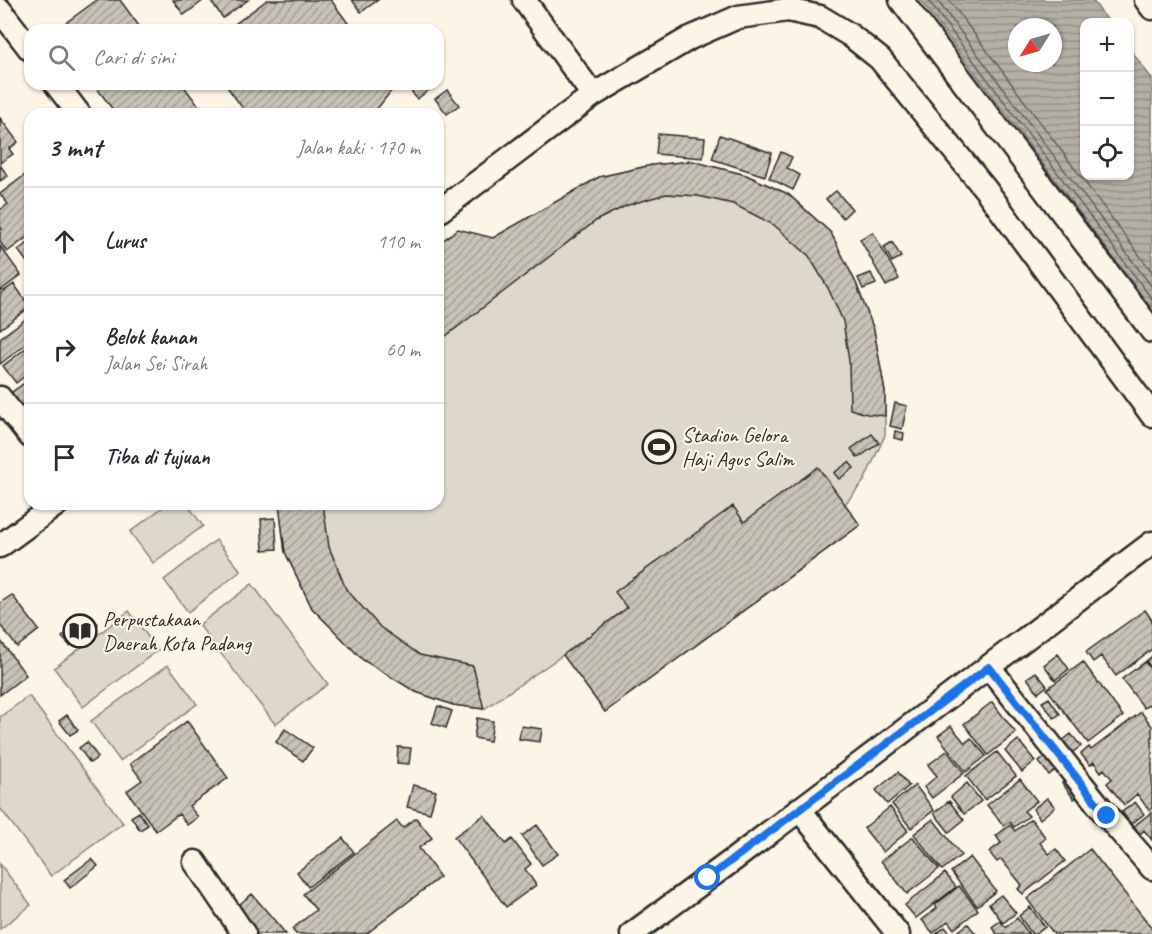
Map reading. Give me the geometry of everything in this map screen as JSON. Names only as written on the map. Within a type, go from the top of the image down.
[{"type":"street","points":[[524,0],[593,95]]},
{"type":"street","points":[[901,0],[1152,332]]},
{"type":"street","points":[[1146,0],[1152,8]]},
{"type":"street","points":[[0,10],[24,41]]},
{"type":"street","points":[[444,207],[593,95],[690,38],[738,16],[788,10],[820,17],[850,35],[880,59],[986,190],[1152,415]]},
{"type":"street","points":[[61,90],[74,108]]},
{"type":"street","points":[[0,398],[24,428]]},
{"type":"street","points":[[0,546],[49,510]]},
{"type":"street","points":[[632,934],[1152,543]]},
{"type":"street","points":[[989,667],[1107,816],[1152,868]]},
{"type":"street","points":[[799,809],[898,934]]},
{"type":"street","points":[[195,862],[244,934]]},
{"type":"shaded area","name":"Stadion Gelora Haji Agus Salim","points":[[692,161],[746,175],[788,194],[831,233],[856,283],[874,330],[885,392],[885,435],[864,481],[845,504],[860,525],[605,712],[563,655],[484,709],[453,705],[416,692],[363,660],[312,608],[285,552],[280,510],[444,510],[444,243],[493,238],[599,177],[652,165]]},
{"type":"shaded area","points":[[159,510],[191,510],[203,526],[153,563],[130,532]]},
{"type":"shaded area","points":[[216,540],[241,571],[188,612],[164,580]]},
{"type":"shaded area","points":[[252,584],[328,684],[275,724],[199,625]]},
{"type":"shaded area","points":[[129,611],[158,650],[83,707],[54,668]]},
{"type":"shaded area","points":[[168,665],[197,704],[120,761],[91,721]]},
{"type":"shaded area","points":[[29,696],[123,823],[51,876],[0,808],[0,717]]},
{"type":"shaded area","points":[[0,864],[31,905],[0,929]]},
{"type":"water","points":[[920,0],[1092,0],[1106,18],[1080,18],[1080,180],[1134,180],[1134,54],[1152,79],[1152,309]]},
{"type":"building","points":[[97,0],[120,0],[138,24],[64,24]]},
{"type":"building","points":[[173,0],[204,0],[184,15]]},
{"type":"building","points":[[210,0],[248,0],[223,18]]},
{"type":"building","points":[[267,0],[331,0],[349,24],[235,24]]},
{"type":"building","points":[[352,0],[378,0],[361,12]]},
{"type":"building","points":[[98,90],[187,90],[200,108],[112,108]]},
{"type":"building","points":[[229,90],[392,90],[378,108],[243,108]]},
{"type":"building","points":[[410,90],[429,90],[417,99]]},
{"type":"building","points":[[447,90],[459,105],[447,114],[435,99]]},
{"type":"building","points":[[0,118],[18,142],[9,149],[13,154],[0,163]]},
{"type":"building","points":[[658,134],[705,138],[703,158],[656,154]]},
{"type":"building","points":[[720,135],[772,153],[765,176],[712,159]]},
{"type":"building","points":[[781,152],[792,157],[787,168],[800,175],[793,190],[769,178]]},
{"type":"building","points":[[692,161],[746,175],[788,194],[831,233],[856,283],[874,330],[885,392],[885,416],[850,409],[849,361],[843,321],[828,288],[809,256],[774,225],[733,204],[698,196],[666,194],[628,205],[597,220],[444,337],[444,240],[458,229],[493,238],[599,177],[652,165]]},
{"type":"building","points":[[0,165],[8,176],[0,181]]},
{"type":"building","points":[[24,176],[24,239],[7,252],[0,242],[2,229],[0,210],[8,204],[0,194]]},
{"type":"building","points":[[836,191],[852,209],[843,218],[826,199]]},
{"type":"building","points":[[873,232],[899,279],[886,286],[860,239]]},
{"type":"building","points":[[892,242],[901,257],[892,262],[884,247]]},
{"type":"building","points":[[0,246],[21,275],[0,291]]},
{"type":"building","points":[[24,246],[24,258],[18,250]]},
{"type":"building","points":[[871,273],[876,284],[863,289],[858,278]]},
{"type":"building","points":[[14,284],[24,298],[24,311],[0,329],[0,294]]},
{"type":"building","points":[[24,320],[24,346],[0,364],[0,338]]},
{"type":"building","points":[[24,350],[24,377],[16,383],[3,366]]},
{"type":"building","points":[[24,383],[24,424],[4,398]]},
{"type":"building","points":[[895,403],[907,406],[902,429],[890,426]]},
{"type":"building","points":[[895,431],[904,433],[903,440],[894,438]]},
{"type":"building","points":[[872,434],[879,443],[858,458],[851,449]]},
{"type":"building","points":[[849,462],[854,468],[839,479],[834,473]]},
{"type":"building","points":[[818,467],[860,525],[605,712],[563,655],[627,608],[615,592],[733,506],[744,522]]},
{"type":"building","points":[[280,510],[324,510],[329,547],[346,589],[380,627],[420,655],[473,666],[484,709],[453,705],[416,692],[363,660],[312,608],[285,552]]},
{"type":"building","points":[[275,518],[277,549],[263,550],[261,519]]},
{"type":"building","points":[[12,595],[39,630],[17,647],[0,625],[0,603]]},
{"type":"building","points":[[1145,610],[1152,620],[1152,649],[1116,676],[1101,656],[1093,662],[1086,652]]},
{"type":"building","name":"Perpustakaan Daerah Kota Padang","points":[[91,615],[98,624],[70,646],[62,637]]},
{"type":"building","points":[[0,640],[26,675],[0,695]]},
{"type":"building","points":[[1058,654],[1069,669],[1055,680],[1044,665]]},
{"type":"building","points":[[1152,656],[1152,669],[1146,661]]},
{"type":"building","points":[[1083,662],[1123,716],[1088,743],[1047,689]]},
{"type":"building","points":[[1145,662],[1152,671],[1152,702],[1144,708],[1122,679]]},
{"type":"building","points":[[1036,672],[1047,686],[1038,693],[1027,678]]},
{"type":"building","points":[[1049,698],[1060,714],[1054,718],[1042,702]]},
{"type":"building","points":[[992,702],[1016,733],[988,755],[964,724]]},
{"type":"building","points":[[438,706],[452,711],[446,728],[432,723]]},
{"type":"building","points":[[1141,712],[1152,726],[1152,808],[1149,810],[1137,794],[1124,805],[1107,783],[1112,779],[1104,769],[1101,772],[1094,762],[1090,765],[1081,754],[1089,747],[1091,750]]},
{"type":"building","points":[[67,715],[78,730],[70,735],[59,721]]},
{"type":"building","points":[[477,718],[493,721],[490,741],[474,738]]},
{"type":"building","points":[[187,721],[228,778],[189,806],[198,817],[187,825],[179,814],[156,831],[127,791],[142,780],[130,764]]},
{"type":"building","points":[[521,726],[542,729],[540,742],[519,739]]},
{"type":"building","points":[[951,726],[965,743],[971,738],[986,756],[966,772],[938,736]]},
{"type":"building","points":[[285,729],[313,748],[303,761],[276,742]]},
{"type":"building","points":[[1071,734],[1081,746],[1070,754],[1061,742]]},
{"type":"building","points":[[1018,740],[1035,761],[1022,772],[1005,751]]},
{"type":"building","points":[[87,742],[98,757],[90,763],[79,748]]},
{"type":"building","points":[[398,747],[411,748],[409,764],[397,763]]},
{"type":"building","points":[[947,751],[964,773],[932,798],[924,787],[937,776],[928,765]]},
{"type":"building","points":[[997,752],[1016,776],[985,800],[966,776]]},
{"type":"building","points":[[1048,755],[1058,768],[1049,775],[1039,762]]},
{"type":"building","points":[[898,772],[909,786],[887,804],[876,790]]},
{"type":"building","points":[[1070,777],[1082,793],[1074,799],[1062,783]]},
{"type":"building","points":[[1020,779],[1037,801],[1024,811],[1029,816],[1014,827],[1010,822],[1004,826],[987,805]]},
{"type":"building","points":[[967,783],[981,801],[964,814],[951,797]]},
{"type":"building","points":[[413,785],[436,791],[430,813],[407,807]]},
{"type":"building","points":[[915,785],[934,810],[911,828],[892,804]]},
{"type":"building","points":[[1047,798],[1055,807],[1040,819],[1033,809]]},
{"type":"building","points":[[949,801],[964,820],[949,832],[934,813]]},
{"type":"building","points":[[1135,802],[1144,814],[1131,824],[1122,812]]},
{"type":"building","points":[[890,807],[908,831],[883,852],[864,828]]},
{"type":"building","points":[[139,812],[148,825],[140,830],[131,817]]},
{"type":"building","points":[[1152,812],[1152,840],[1144,830],[1140,834],[1134,826]]},
{"type":"building","points":[[484,815],[506,844],[512,839],[531,864],[525,869],[536,885],[506,907],[454,837]]},
{"type":"building","points":[[416,818],[432,838],[419,848],[440,877],[366,934],[296,934],[292,929],[316,910],[303,894],[397,821],[403,828]]},
{"type":"building","points":[[933,819],[961,855],[942,870],[914,834]]},
{"type":"building","points":[[1031,819],[1046,838],[1040,843],[1049,854],[1056,849],[1065,861],[1023,894],[1018,889],[1022,885],[1001,859],[997,862],[989,852],[1001,843],[996,836],[1010,825],[1015,831]]},
{"type":"building","points":[[537,825],[558,854],[542,865],[522,836]]},
{"type":"building","points":[[913,837],[939,869],[907,894],[881,861]]},
{"type":"building","points":[[343,838],[354,852],[308,887],[297,872]]},
{"type":"building","points":[[1090,849],[1152,928],[1152,934],[1054,934],[1027,899]]},
{"type":"building","points":[[970,857],[996,891],[977,906],[951,872]]},
{"type":"building","points":[[92,859],[98,866],[70,888],[64,880]]},
{"type":"building","points":[[945,873],[956,887],[916,918],[905,905]]},
{"type":"building","points":[[959,886],[978,910],[954,929],[948,921],[933,933],[922,920],[937,908],[935,905]]},
{"type":"building","points":[[252,894],[286,934],[257,934],[235,908]]},
{"type":"building","points":[[1001,895],[1016,913],[1003,923],[989,904]]},
{"type":"building","points":[[1030,907],[1045,927],[1036,934],[1032,934],[1019,916]]},
{"type":"building","points":[[1017,918],[1029,934],[997,934],[992,927],[1000,921],[1006,927]]},
{"type":"building","points":[[968,924],[976,934],[955,934]]},
{"type":"building","points":[[945,927],[951,934],[936,934]]},
{"type":"place","name":"Stadion Gelora Haji Agus Salim","points":[[659,447]]},
{"type":"place","name":"Perpustakaan Daerah Kota Padang","points":[[80,631]]},
{"type":"route","points":[[708,878],[989,667],[1107,816]]}]
